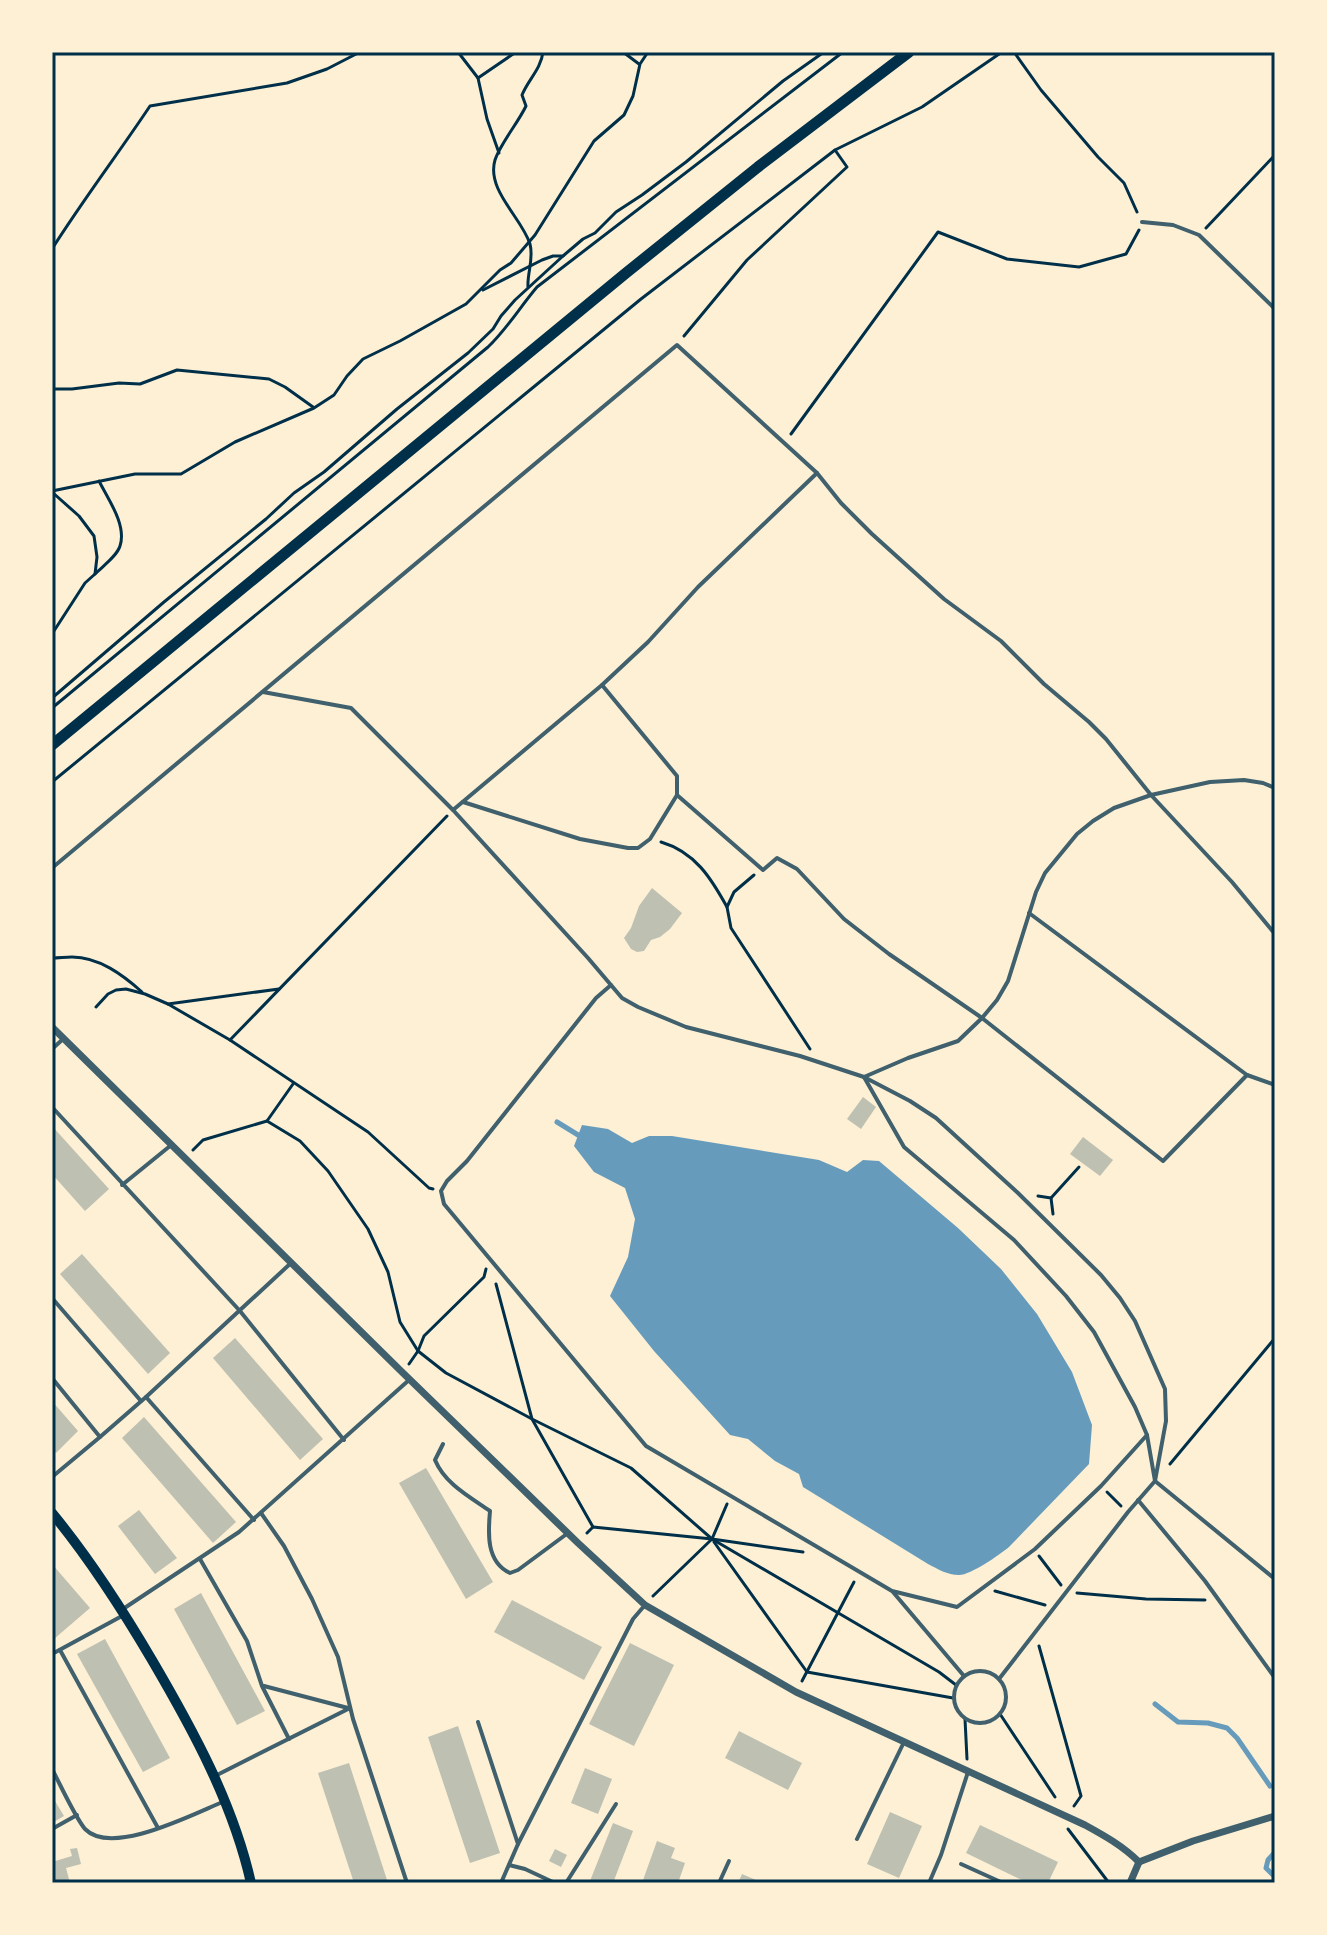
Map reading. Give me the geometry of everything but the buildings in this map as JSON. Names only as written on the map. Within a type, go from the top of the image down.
[{"type":"main road","points":[[52,745],[626,273],[769,158],[909,52]]},
{"type":"main road","points":[[52,1513],[123,1613],[179,1707],[215,1776],[238,1835],[251,1883]]},
{"type":"street","points":[[52,1027],[410,1380],[645,1605],[796,1692],[1067,1815],[1112,1839],[1139,1862]]},
{"type":"street","points":[[1130,1883],[1139,1862],[1193,1841],[1275,1816]]},
{"type":"lane","points":[[1142,222],[1173,225],[1199,235],[1275,309]]},
{"type":"lane","points":[[52,868],[677,345],[817,473],[841,503],[882,543],[944,599],[1001,641],[1044,684],[1089,722],[1275,934]]},
{"type":"lane","points":[[453,810],[602,685],[817,473]]},
{"type":"lane","points":[[463,802],[580,839],[638,848],[650,839],[677,795],[677,776],[602,685]]},
{"type":"lane","points":[[263,692],[351,708],[453,810],[622,998],[686,1027],[864,1077],[910,1101],[936,1118],[1018,1193],[1120,1298],[1135,1321],[1165,1389],[1166,1421],[1155,1481],[999,1679]]},
{"type":"lane","points":[[864,1077],[958,1041],[982,1018],[1008,981],[1045,873],[1077,834],[1114,808],[1151,795],[1230,780],[1263,783],[1275,788]]},
{"type":"lane","points":[[677,795],[763,870],[777,858],[797,869],[820,895],[869,939],[982,1018],[1163,1161],[1247,1075]]},
{"type":"lane","points":[[1029,913],[1247,1075],[1275,1085]]},
{"type":"lane","points":[[611,985],[596,998],[441,1191],[444,1204],[646,1446],[892,1591],[957,1607],[1035,1549],[1101,1486],[1147,1435]]},
{"type":"lane","points":[[52,1049],[64,1038]]},
{"type":"lane","points":[[864,1077],[904,1147],[1014,1240],[1094,1332],[1147,1435],[1155,1481],[1275,1579]]},
{"type":"lane","points":[[52,1107],[240,1311],[344,1440]]},
{"type":"lane","points":[[122,1185],[171,1145]]},
{"type":"lane","points":[[52,1477],[146,1397],[292,1262]]},
{"type":"lane","points":[[52,1298],[141,1401]]},
{"type":"lane","points":[[52,1378],[100,1437]]},
{"type":"lane","points":[[52,1654],[123,1613],[254,1520],[410,1380]]},
{"type":"lane","points":[[146,1397],[254,1520]]},
{"type":"lane","points":[[443,1444],[435,1460],[439,1470],[455,1486],[490,1511],[490,1550],[503,1570],[510,1573],[518,1570],[568,1533]]},
{"type":"lane","points":[[1138,1500],[1220,1601],[1275,1678]]},
{"type":"lane","points":[[261,1513],[284,1546],[338,1657],[350,1708],[407,1883]]},
{"type":"lane","points":[[200,1559],[247,1641],[262,1686],[289,1739]]},
{"type":"lane","points":[[892,1591],[964,1676]]},
{"type":"lane","points":[[501,1883],[633,1619],[645,1605]]},
{"type":"lane","points":[[60,1650],[158,1828]]},
{"type":"lane","points":[[978,1671],[986,1671],[999,1679],[1006,1700],[1000,1714],[980,1723],[965,1719],[955,1706],[956,1685],[964,1676],[978,1671]]},
{"type":"lane","points":[[262,1686],[350,1708]]},
{"type":"lane","points":[[215,1776],[350,1708]]},
{"type":"lane","points":[[478,1722],[518,1844]]},
{"type":"lane","points":[[857,1839],[904,1742]]},
{"type":"lane","points":[[52,1769],[83,1827],[92,1834],[109,1839],[138,1836],[225,1801]]},
{"type":"lane","points":[[929,1883],[968,1772]]},
{"type":"lane","points":[[566,1883],[616,1804]]},
{"type":"lane","points":[[52,1829],[77,1815]]},
{"type":"lane","points":[[719,1883],[729,1861]]},
{"type":"lane","points":[[961,1864],[1003,1883]]},
{"type":"lane","points":[[509,1865],[555,1883]]},
{"type":"path","points":[[52,249],[150,106],[287,83],[327,69],[360,52]]},
{"type":"path","points":[[458,52],[478,78],[499,153]]},
{"type":"path","points":[[478,78],[516,52]]},
{"type":"path","points":[[528,287],[529,242],[496,184],[495,161],[526,106],[522,95],[542,62],[543,52]]},
{"type":"path","points":[[623,52],[640,64]]},
{"type":"path","points":[[52,492],[135,474],[181,474],[235,442],[314,408],[334,395],[363,359],[466,304],[529,242],[594,141],[624,115],[633,96],[640,64],[648,52]]},
{"type":"path","points":[[52,698],[294,493],[324,472],[468,353],[528,287],[583,239],[595,233],[616,212],[686,162],[783,81],[824,52]]},
{"type":"path","points":[[52,708],[488,347],[503,333],[517,310],[537,287],[843,52]]},
{"type":"path","points":[[52,782],[641,299],[835,150],[922,107],[1002,52]]},
{"type":"path","points":[[785,443],[938,232],[1007,259],[1079,267],[1126,254],[1142,222],[1124,183],[1041,90],[1014,52]]},
{"type":"path","points":[[677,345],[747,260],[847,167],[835,150]]},
{"type":"path","points":[[1199,235],[1275,155]]},
{"type":"path","points":[[480,292],[553,256],[563,256]]},
{"type":"path","points":[[52,389],[140,384],[177,370],[269,379],[314,408]]},
{"type":"path","points":[[52,634],[85,583],[120,546],[122,525],[98,481]]},
{"type":"path","points":[[52,492],[79,516],[94,536],[97,557],[95,574]]},
{"type":"path","points":[[230,1040],[453,810]]},
{"type":"path","points":[[650,839],[676,847],[712,879],[727,907],[731,928],[819,1062]]},
{"type":"path","points":[[727,907],[734,892],[763,870]]},
{"type":"path","points":[[52,958],[84,958],[105,966],[145,994]]},
{"type":"path","points":[[96,1007],[108,994],[126,989],[168,1004],[230,1040],[368,1132],[429,1188],[441,1191]]},
{"type":"path","points":[[168,1004],[280,989]]},
{"type":"path","points":[[203,1140],[267,1121],[294,1083]]},
{"type":"path","points":[[267,1121],[300,1141],[328,1171],[368,1229],[388,1272],[400,1322],[418,1351],[446,1373],[631,1468],[712,1539],[939,1672],[956,1685]]},
{"type":"path","points":[[1051,1198],[1079,1167]]},
{"type":"path","points":[[402,1372],[418,1351],[424,1336],[484,1277],[489,1258]]},
{"type":"path","points":[[489,1258],[532,1419],[593,1527]]},
{"type":"path","points":[[1155,1481],[1275,1338]]},
{"type":"path","points":[[1101,1486],[1128,1512]]},
{"type":"path","points":[[645,1605],[712,1539],[731,1496]]},
{"type":"path","points":[[593,1527],[804,1552]]},
{"type":"path","points":[[578,1543],[593,1527]]},
{"type":"path","points":[[712,1539],[807,1672],[953,1698]]},
{"type":"path","points":[[1035,1549],[1066,1592],[1220,1601]]},
{"type":"path","points":[[802,1681],[860,1572]]},
{"type":"path","points":[[983,1588],[1054,1608]]},
{"type":"path","points":[[1035,1632],[1081,1796],[1067,1815]]},
{"type":"path","points":[[1000,1714],[1067,1815],[1068,1831],[1109,1883]]},
{"type":"path","points":[[965,1719],[968,1772]]},
{"type":"water","points":[[582,1125],[608,1129],[632,1143],[649,1136],[672,1136],[819,1160],[847,1172],[863,1160],[879,1161],[1001,1269],[1037,1314],[1072,1372],[1092,1425],[1089,1464],[1009,1547],[977,1568],[959,1575],[928,1564],[803,1487],[799,1474],[775,1461],[748,1439],[730,1435],[654,1351],[610,1296],[628,1257],[635,1219],[625,1188],[594,1172],[574,1146]]},
{"type":"waterway","points":[[557,1122],[583,1138]]},
{"type":"waterway","points":[[1155,1704],[1178,1722],[1208,1723],[1227,1728],[1270,1786]]},
{"type":"waterway","points":[[1275,1852],[1266,1868],[1275,1877]]}]
